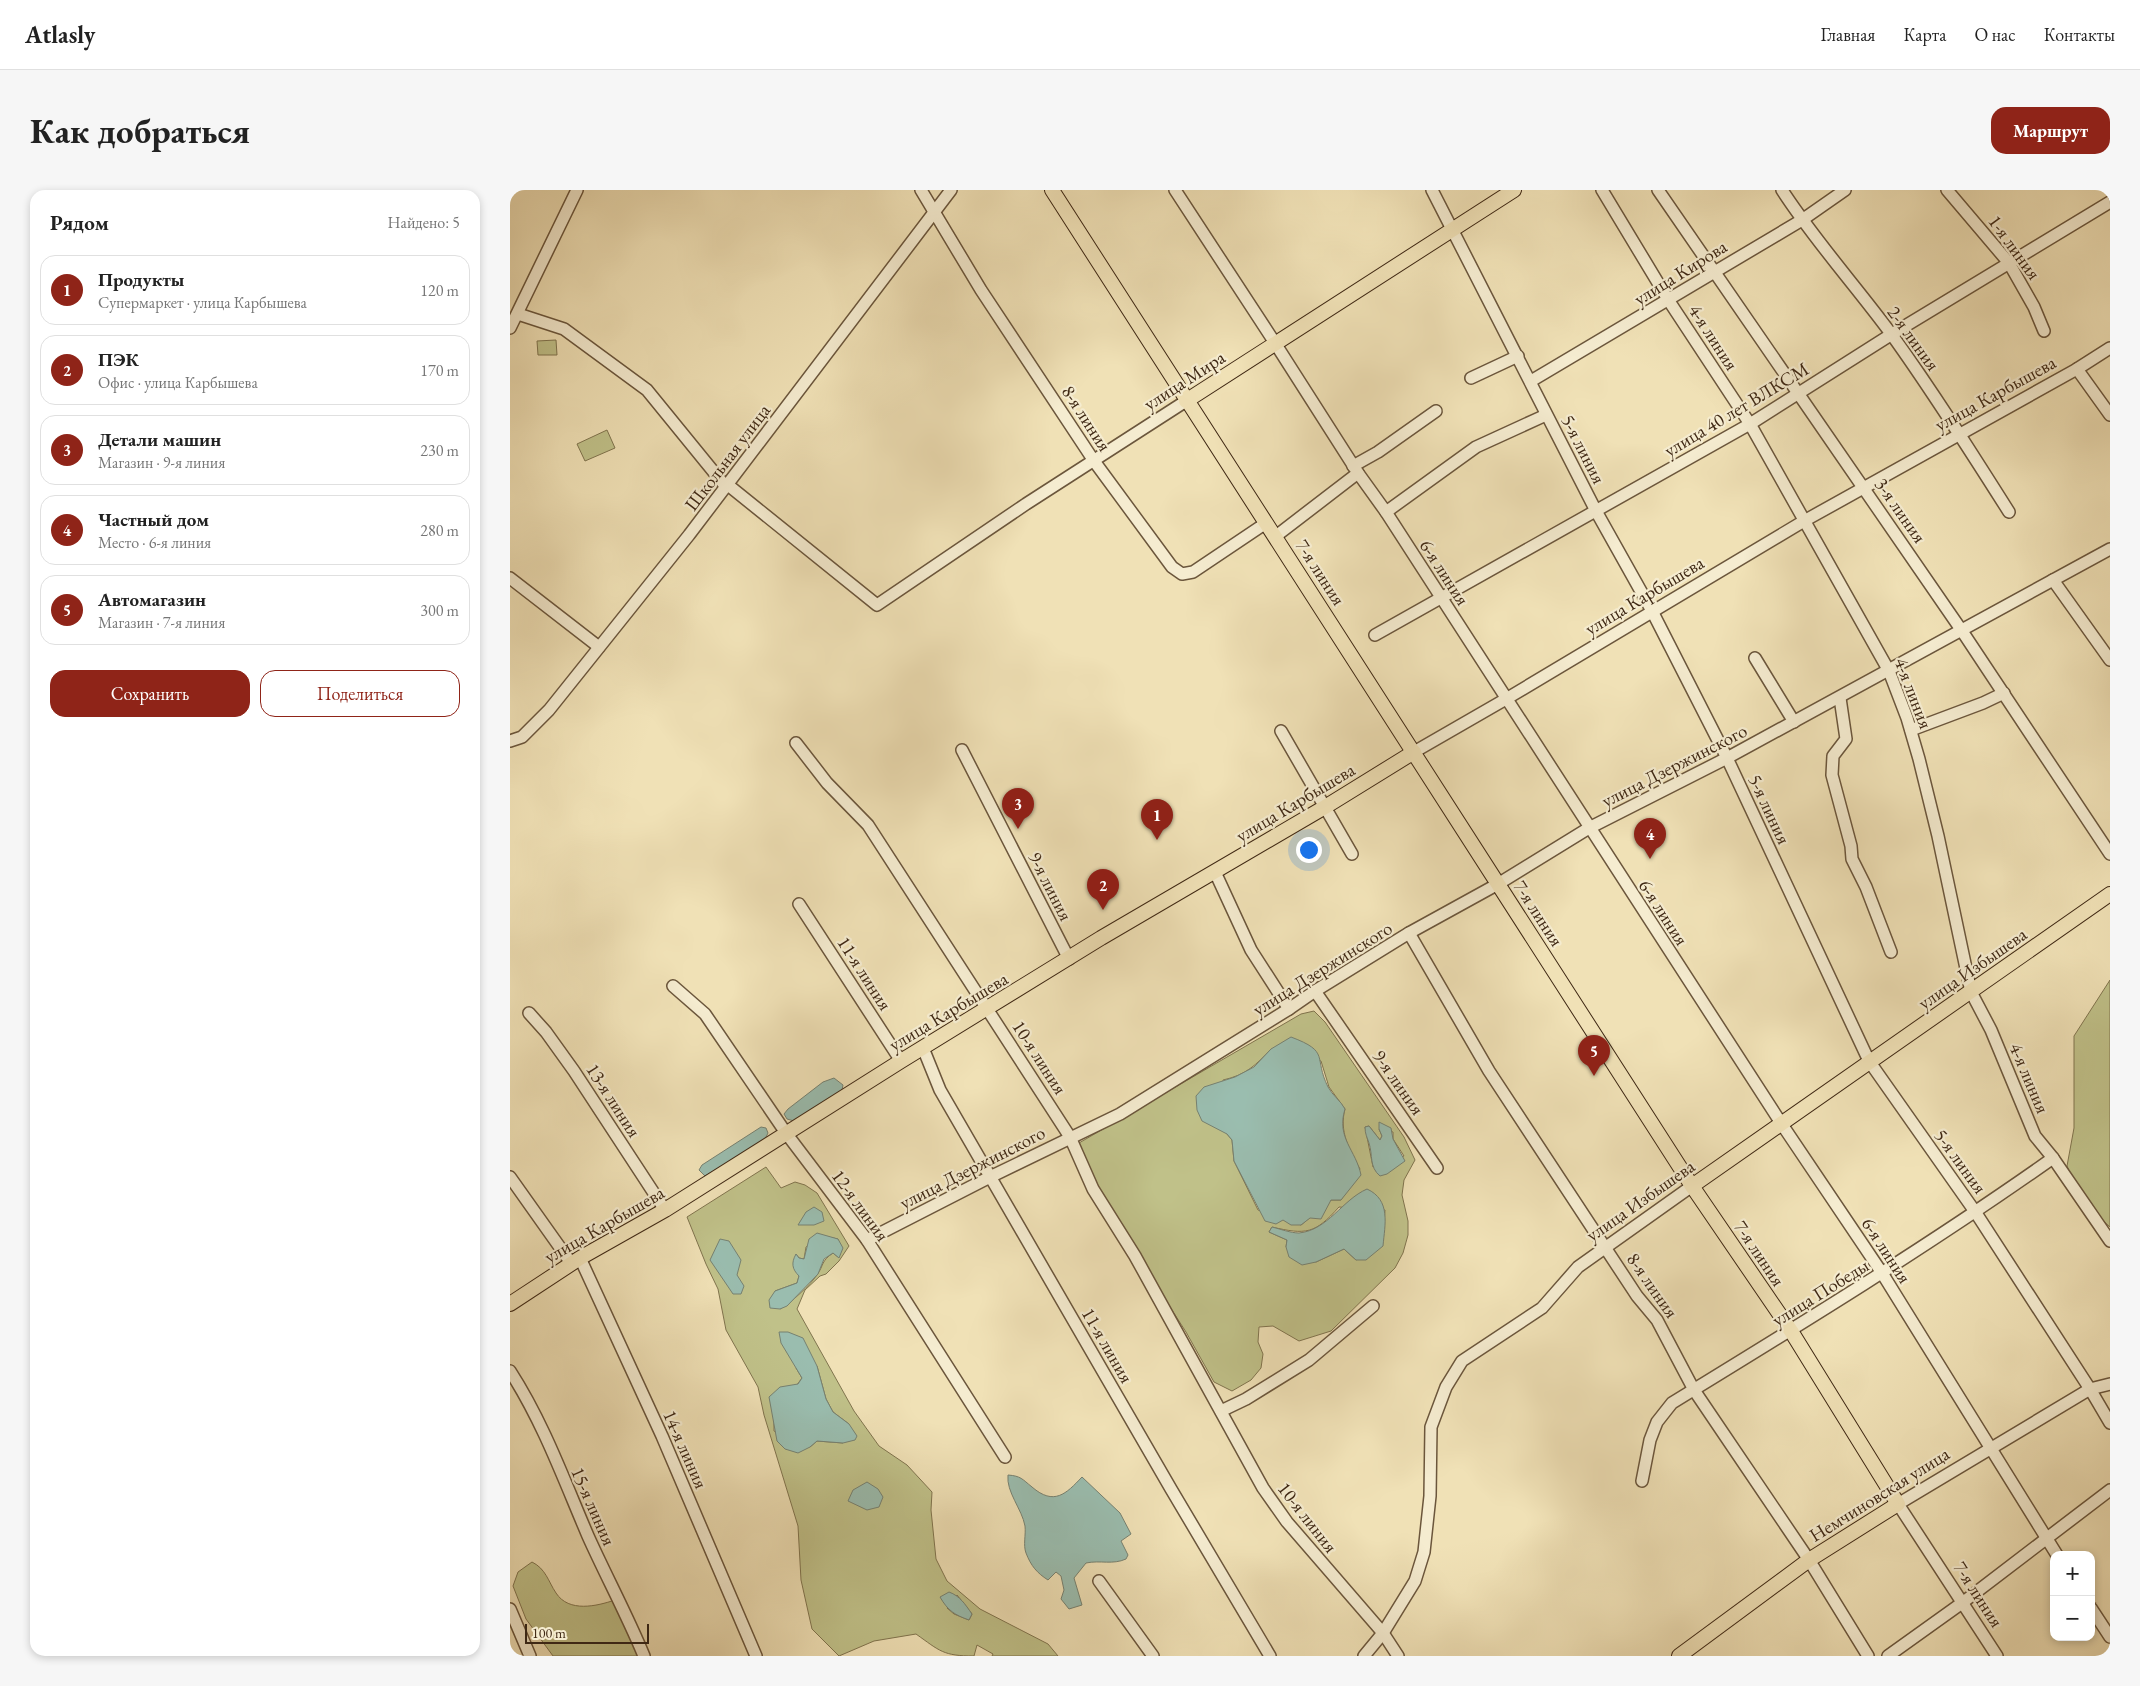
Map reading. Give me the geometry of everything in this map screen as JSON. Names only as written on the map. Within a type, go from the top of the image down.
[{"type":"main road","name":"7-я линия","points":[[1052,190],[1692,1186],[1791,1331],[1898,1504]]},
{"type":"main road","name":"улица Мира","points":[[1186,401],[1452,228],[1514,190]]},
{"type":"main road","name":"улица Карбышева","points":[[510,1304],[575,1260],[665,1210],[901,1061],[1414,752]]},
{"type":"main road","name":"улица Избышева","points":[[1692,1186],[1868,1061],[1971,992],[2110,894]]},
{"type":"main road","name":"Немчиновская улица","points":[[1679,1656],[1809,1560],[1898,1504]]},
{"type":"street","points":[[510,328],[577,190]]},
{"type":"street","name":"8-я линия","points":[[921,190],[981,290],[1094,461],[1172,567],[1182,574],[1193,572],[1266,523]]},
{"type":"street","name":"Школьная улица","points":[[510,741],[522,737],[549,710],[727,486],[951,190]]},
{"type":"street","name":"6-я линия","points":[[1174,190],[1355,469],[1386,512],[1781,1123],[1882,1274],[2054,1551]]},
{"type":"street","name":"5-я линия","points":[[1432,190],[1531,381],[1546,415],[1596,511],[1652,611],[1727,758],[1868,1061],[1976,1212],[2110,1423]]},
{"type":"street","name":"4-я линия","points":[[1602,190],[1669,301],[1750,424],[1889,671],[1911,730],[1938,836],[1971,992],[1991,1030],[2035,1136],[2053,1158],[2110,1241]]},
{"type":"street","name":"3-я линия","points":[[1658,190],[1962,631],[2110,854]]},
{"type":"street","name":"2-я линия","points":[[1782,190],[1802,220],[1892,334],[1960,434],[2009,512]]},
{"type":"street","name":"улица Кирова","points":[[1531,381],[1669,301],[1714,271],[1802,220],[1845,190]]},
{"type":"street","name":"1-я линия","points":[[1947,190],[2009,263],[2044,330]]},
{"type":"street","name":"улица 40 лет ВЛКСМ","points":[[1375,635],[1750,424],[1892,334],[2110,202]]},
{"type":"street","points":[[518,314],[564,329],[647,390],[727,486]]},
{"type":"street","name":"улица Карбышева","points":[[1414,752],[1804,522],[2110,348]]},
{"type":"street","points":[[1471,378],[1518,356]]},
{"type":"street","points":[[2077,368],[2110,415]]},
{"type":"street","name":"улица Мира","points":[[727,486],[877,605],[1026,504],[1186,401]]},
{"type":"street","points":[[1276,536],[1355,469],[1436,411]]},
{"type":"street","points":[[1386,512],[1476,447],[1546,415]]},
{"type":"street","name":"улица Дзержинского","points":[[867,1240],[990,1176],[1120,1114],[1289,1009],[1315,990],[1498,884],[1589,828],[1840,698],[2110,549]]},
{"type":"street","points":[[510,578],[600,646]]},
{"type":"street","points":[[2053,580],[2110,660]]},
{"type":"street","points":[[1755,658],[1794,722]]},
{"type":"street","points":[[1911,730],[1983,704],[2004,693]]},
{"type":"street","points":[[1840,698],[1846,740],[1833,756],[1832,775],[1851,846],[1852,859],[1866,886],[1891,952]]},
{"type":"street","points":[[1281,731],[1352,854]]},
{"type":"street","name":"10-я линия","points":[[796,743],[827,783],[868,825],[1070,1137],[1093,1189],[1135,1256],[1263,1488],[1287,1522],[1383,1633],[1398,1656]]},
{"type":"street","name":"9-я линия","points":[[962,750],[1069,959]]},
{"type":"street","points":[[1215,872],[1251,950],[1289,1009]]},
{"type":"street","name":"11-я линия","points":[[799,904],[901,1061]]},
{"type":"street","name":"8-я линия","points":[[1410,934],[1489,1071],[1637,1296],[1658,1320],[1694,1390],[1809,1560],[1868,1656]]},
{"type":"street","name":"12-я линия","points":[[674,986],[705,1014],[786,1133],[867,1240],[1005,1457]]},
{"type":"street","name":"9-я линия","points":[[1315,990],[1437,1168]]},
{"type":"street","name":"13-я линия","points":[[529,1013],[546,1032],[574,1071],[665,1210]]},
{"type":"street","name":"11-я линия","points":[[923,1048],[940,1090],[1270,1656]]},
{"type":"street","name":"улица Победы","points":[[1642,1481],[1650,1440],[1658,1422],[1672,1403],[1882,1274],[2053,1158]]},
{"type":"street","name":"14-я линия","points":[[510,1177],[575,1260],[662,1436],[756,1656]]},
{"type":"street","name":"улица Избышева","points":[[1364,1656],[1383,1633],[1414,1582],[1424,1552],[1430,1496],[1431,1427],[1446,1386],[1462,1361],[1499,1334],[1542,1308],[1578,1267],[1692,1186]]},
{"type":"street","points":[[1221,1411],[1309,1360],[1373,1306]]},
{"type":"street","name":"15-я линия","points":[[510,1371],[529,1400],[596,1555],[630,1622],[644,1656]]},
{"type":"street","name":"Немчиновская улица","points":[[1898,1504],[2090,1389],[2110,1384]]},
{"type":"street","points":[[1888,1656],[1962,1603],[2110,1490]]},
{"type":"street","name":"7-я линия","points":[[1898,1504],[1997,1656]]},
{"type":"street","points":[[1099,1581],[1153,1656]]},
{"type":"street","points":[[510,1608],[530,1656]]},
{"type":"street","points":[[2095,1614],[2110,1636]]},
{"type":"green space","points":[[556,340],[557,355],[538,355],[537,341]]},
{"type":"green space","points":[[607,430],[615,448],[585,461],[577,444]]},
{"type":"green space","points":[[2110,980],[2110,1227],[2099,1217],[2074,1183],[2067,1166],[2074,1128],[2074,1036]]},
{"type":"green space","points":[[1314,1011],[1325,1022],[1404,1137],[1415,1160],[1404,1180],[1402,1195],[1408,1221],[1408,1235],[1403,1253],[1395,1268],[1331,1331],[1299,1341],[1273,1326],[1259,1327],[1258,1342],[1263,1354],[1261,1368],[1251,1380],[1232,1391],[1214,1382],[1186,1332],[1093,1187],[1079,1143],[1301,1014]],"holes":[[[1271,1049],[1321,1061],[1329,1087],[1345,1109],[1343,1117],[1344,1133],[1360,1169],[1341,1200],[1331,1200],[1301,1225],[1258,1210],[1234,1161],[1232,1140],[1227,1134],[1223,1080],[1250,1069]],[[1369,1126],[1380,1140],[1382,1136],[1379,1129],[1393,1132],[1393,1139],[1404,1156],[1373,1167],[1365,1127]],[[1339,1207],[1385,1210],[1382,1246],[1356,1260],[1344,1249],[1316,1262],[1286,1247],[1287,1240],[1269,1232],[1272,1227],[1293,1231],[1309,1230],[1323,1223]]]},
{"type":"green space","points":[[766,1167],[781,1188],[795,1182],[805,1185],[817,1193],[849,1246],[839,1261],[826,1274],[820,1276],[805,1290],[797,1309],[854,1411],[879,1446],[907,1465],[932,1492],[931,1510],[936,1559],[947,1581],[980,1609],[1048,1644],[1058,1656],[992,1656],[993,1654],[977,1645],[974,1656],[948,1654],[916,1634],[874,1641],[839,1656],[812,1629],[801,1580],[798,1526],[764,1415],[758,1387],[726,1330],[718,1289],[687,1217]],"holes":[[[823,1236],[838,1239],[838,1257],[833,1253],[829,1256],[810,1284],[780,1309],[775,1291],[797,1283],[799,1276],[796,1254],[799,1258],[804,1259],[806,1247]],[[817,1366],[826,1399],[833,1412],[849,1424],[843,1443],[817,1441],[810,1447],[774,1431],[774,1416],[802,1378],[796,1368]],[[957,1595],[972,1614],[969,1620],[954,1614],[947,1608]]]},
{"type":"green space","points":[[532,1562],[541,1568],[556,1593],[568,1603],[576,1606],[592,1606],[615,1600],[638,1656],[553,1656],[526,1619],[513,1586],[518,1572]]},
{"type":"shaded area","points":[[1291,1037],[1312,1047],[1319,1056],[1328,1087],[1345,1109],[1343,1128],[1361,1175],[1341,1200],[1331,1200],[1321,1219],[1310,1218],[1301,1225],[1291,1225],[1283,1220],[1276,1224],[1265,1221],[1234,1161],[1232,1140],[1227,1134],[1202,1121],[1197,1110],[1196,1096],[1204,1087],[1235,1077],[1254,1067],[1271,1049]]},
{"type":"shaded area","points":[[834,1078],[843,1085],[842,1090],[794,1121],[787,1119],[784,1114],[788,1109],[823,1082]]},
{"type":"shaded area","points":[[1379,1122],[1391,1128],[1393,1139],[1405,1161],[1387,1174],[1380,1176],[1374,1169],[1365,1127],[1369,1126],[1380,1140],[1382,1136]]},
{"type":"shaded area","points":[[761,1127],[766,1128],[768,1133],[764,1141],[705,1176],[699,1170],[702,1165]]},
{"type":"shaded area","points":[[1367,1189],[1380,1199],[1385,1213],[1385,1221],[1383,1246],[1366,1260],[1356,1260],[1344,1249],[1316,1262],[1302,1265],[1289,1257],[1286,1247],[1287,1240],[1269,1232],[1272,1227],[1296,1233],[1309,1231],[1327,1221],[1350,1200]]},
{"type":"shaded area","points":[[814,1207],[822,1212],[824,1221],[814,1225],[798,1225],[806,1212]]},
{"type":"shaded area","points":[[817,1233],[838,1239],[843,1248],[839,1258],[833,1253],[824,1259],[818,1274],[787,1306],[780,1309],[770,1308],[769,1300],[775,1291],[797,1283],[799,1276],[793,1266],[794,1257],[796,1254],[799,1258],[804,1259],[809,1239]]},
{"type":"shaded area","points":[[720,1239],[729,1241],[741,1260],[737,1275],[744,1286],[741,1294],[733,1294],[710,1260]]},
{"type":"shaded area","points":[[779,1332],[788,1332],[803,1338],[817,1366],[826,1399],[833,1412],[849,1424],[857,1436],[855,1440],[843,1443],[817,1441],[798,1453],[785,1449],[777,1441],[769,1397],[780,1387],[798,1384],[802,1378],[781,1343]]},
{"type":"shaded area","points":[[1008,1475],[1019,1477],[1040,1493],[1053,1497],[1065,1493],[1082,1477],[1120,1513],[1131,1534],[1121,1541],[1128,1555],[1126,1559],[1116,1562],[1086,1563],[1074,1578],[1082,1605],[1069,1609],[1061,1599],[1064,1590],[1061,1576],[1056,1572],[1048,1580],[1030,1562],[1025,1550],[1025,1526],[1009,1488]]},
{"type":"shaded area","points":[[867,1482],[878,1489],[883,1497],[879,1507],[867,1510],[848,1501],[853,1490]]},
{"type":"shaded area","points":[[949,1592],[959,1598],[972,1614],[969,1620],[952,1612],[943,1602],[940,1597]]},
{"type":"place","name":"Детали машин","points":[[1018,829]]},
{"type":"place","name":"Продукты","points":[[1157,840]]},
{"type":"place","name":"Частный дом","points":[[1650,859]]},
{"type":"place","name":"ПЭК","points":[[1103,910]]},
{"type":"place","name":"Автомагазин","points":[[1594,1076]]}]
